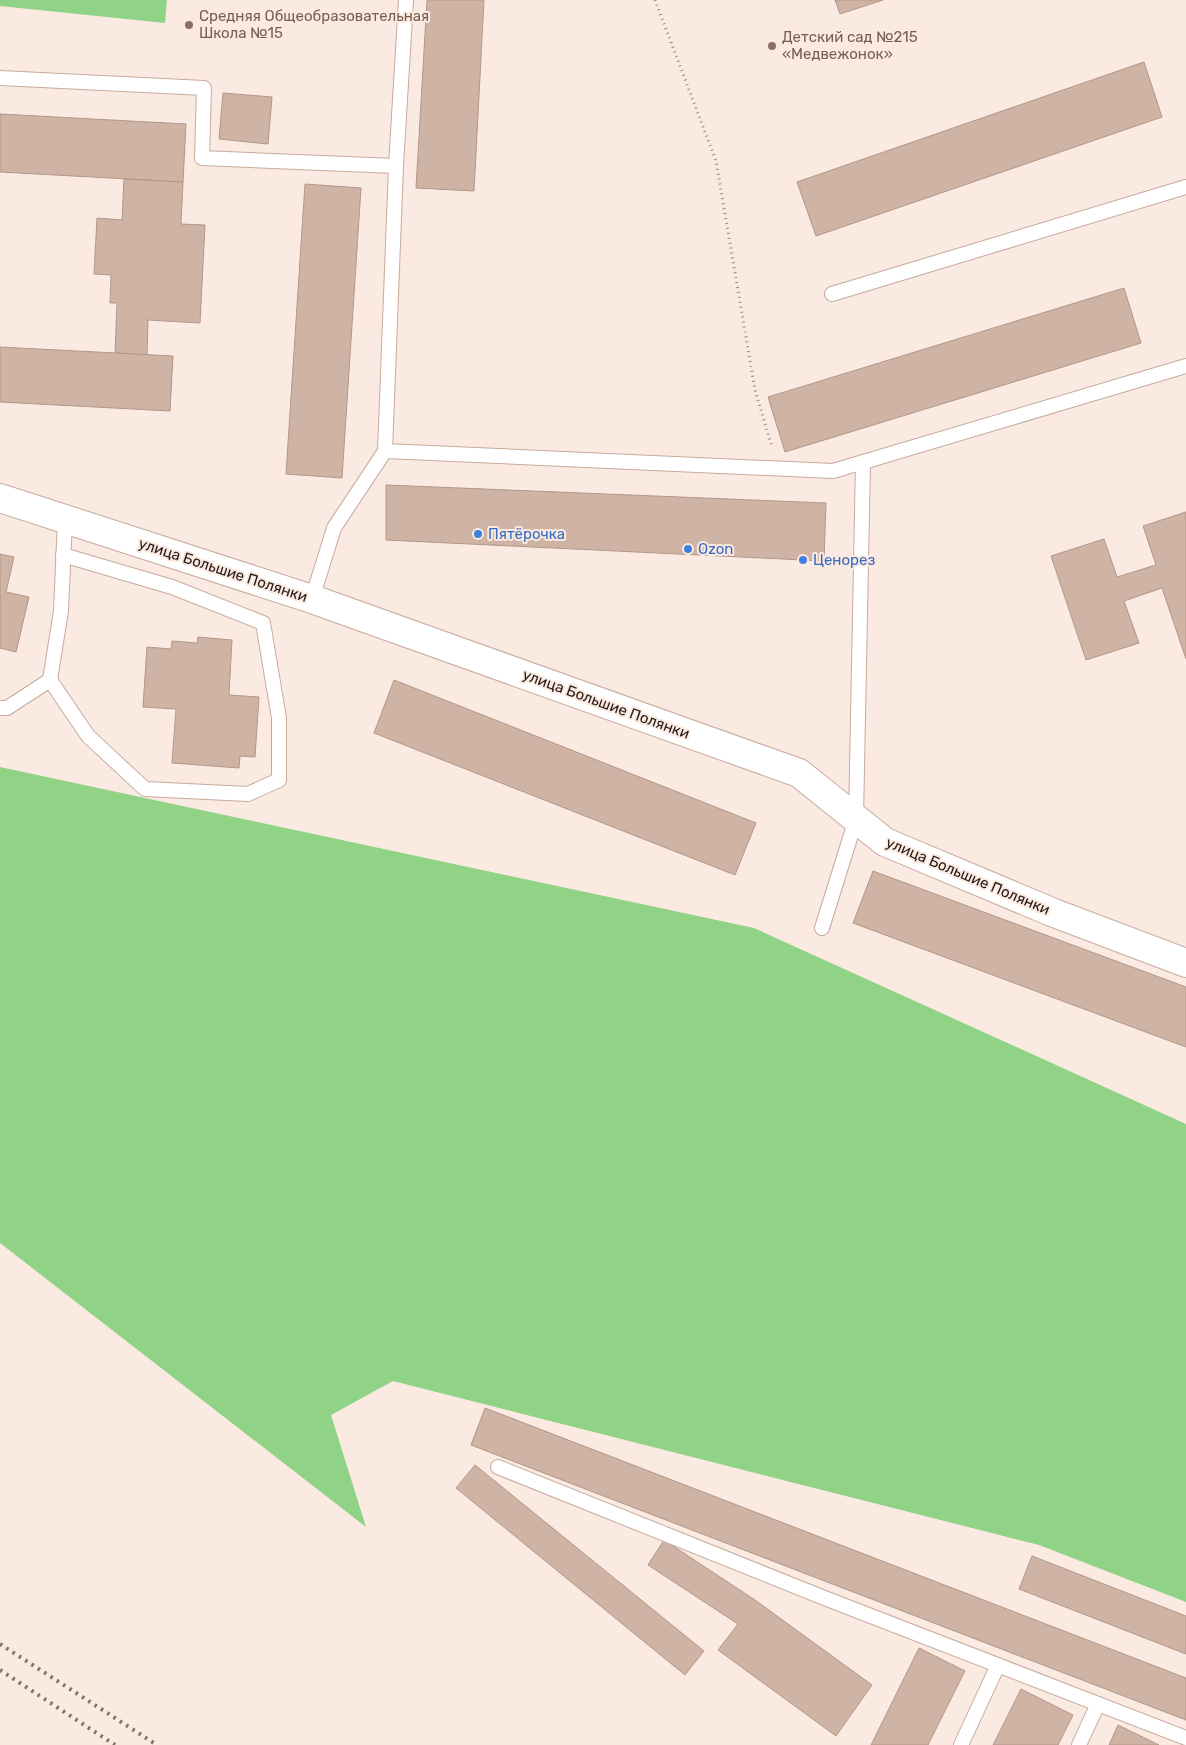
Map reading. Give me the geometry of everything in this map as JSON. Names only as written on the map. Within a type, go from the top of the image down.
[{"type":"street","name":"улица Большие Полянки","points":[[0,498],[312,599],[799,773],[885,842],[1054,914],[1186,963]]},
{"type":"lane","points":[[312,599],[334,528],[385,452],[396,166],[406,0]]},
{"type":"lane","points":[[0,78],[204,88],[202,158],[396,166]]},
{"type":"lane","points":[[832,294],[1186,187]]},
{"type":"lane","points":[[385,452],[833,471],[1186,366]]},
{"type":"lane","points":[[822,928],[856,819],[863,462]]},
{"type":"lane","points":[[63,556],[172,586],[263,623],[280,718],[279,780],[248,794],[145,789],[88,736],[50,680],[61,611],[63,556],[65,520]]},
{"type":"lane","points":[[0,708],[7,708],[50,680]]},
{"type":"lane","points":[[498,1467],[827,1599],[1186,1738]]},
{"type":"lane","points":[[961,1745],[998,1665]]},
{"type":"lane","points":[[1080,1745],[1098,1704]]},
{"type":"path","points":[[655,0],[716,161],[755,390],[778,469]]},
{"type":"green space","points":[[0,0],[167,0],[165,23],[0,6]]},
{"type":"green space","points":[[0,767],[754,928],[1186,1124],[1186,1602],[1039,1545],[393,1381],[331,1415],[366,1527],[0,1243]]},
{"type":"building","points":[[427,0],[484,0],[474,191],[416,188]]},
{"type":"building","points":[[835,0],[883,0],[840,14]]},
{"type":"building","points":[[1144,62],[1162,117],[816,236],[797,182]]},
{"type":"building","points":[[223,93],[272,97],[268,144],[219,139]]},
{"type":"building","points":[[0,114],[186,124],[183,182],[0,172]]},
{"type":"building","points":[[124,179],[183,182],[181,224],[205,225],[200,323],[148,320],[147,355],[115,353],[117,303],[110,303],[111,275],[94,274],[97,218],[122,220]]},
{"type":"building","points":[[305,184],[361,188],[342,478],[286,474]]},
{"type":"building","points":[[1124,288],[1141,343],[785,452],[768,397]]},
{"type":"building","points":[[0,347],[173,356],[170,411],[0,402]]},
{"type":"building","points":[[386,485],[826,503],[824,561],[386,540]]},
{"type":"building","points":[[1186,512],[1186,659],[1162,588],[1124,601],[1139,643],[1086,660],[1051,556],[1104,539],[1117,577],[1156,565],[1143,526]]},
{"type":"building","points":[[0,554],[14,557],[6,592],[29,597],[16,652],[0,648]]},
{"type":"building","points":[[198,637],[232,640],[229,695],[259,697],[255,757],[240,756],[239,768],[172,763],[176,709],[143,707],[147,647],[171,649],[172,641],[197,643]]},
{"type":"building","points":[[394,680],[756,823],[735,875],[374,733]]},
{"type":"building","points":[[873,871],[1186,987],[1186,1047],[853,923]]},
{"type":"building","points":[[485,1408],[1186,1678],[1186,1720],[471,1445]]},
{"type":"building","points":[[475,1465],[704,1651],[685,1675],[456,1488]]},
{"type":"building","points":[[664,1540],[755,1600],[872,1685],[836,1736],[718,1650],[738,1624],[648,1565]]},
{"type":"building","points":[[1032,1556],[1186,1616],[1186,1654],[1019,1589]]},
{"type":"building","points":[[919,1648],[965,1671],[928,1745],[871,1745]]},
{"type":"building","points":[[1021,1689],[1073,1715],[1058,1745],[993,1745]]},
{"type":"building","points":[[1118,1725],[1159,1745],[1109,1745]]},
{"type":"railway","points":[[0,1644],[157,1745]]},
{"type":"railway","points":[[0,1670],[115,1745]]},
{"type":"place","name":"Средняя Общеобразовательная Школа №15","points":[[189,25]]},
{"type":"place","name":"Детский сад №215 «Медвежонок»","points":[[772,46]]},
{"type":"place","name":"Пятёрочка","points":[[478,534]]},
{"type":"place","name":"Ozon","points":[[688,549]]},
{"type":"place","name":"Ценорез","points":[[803,560]]}]
